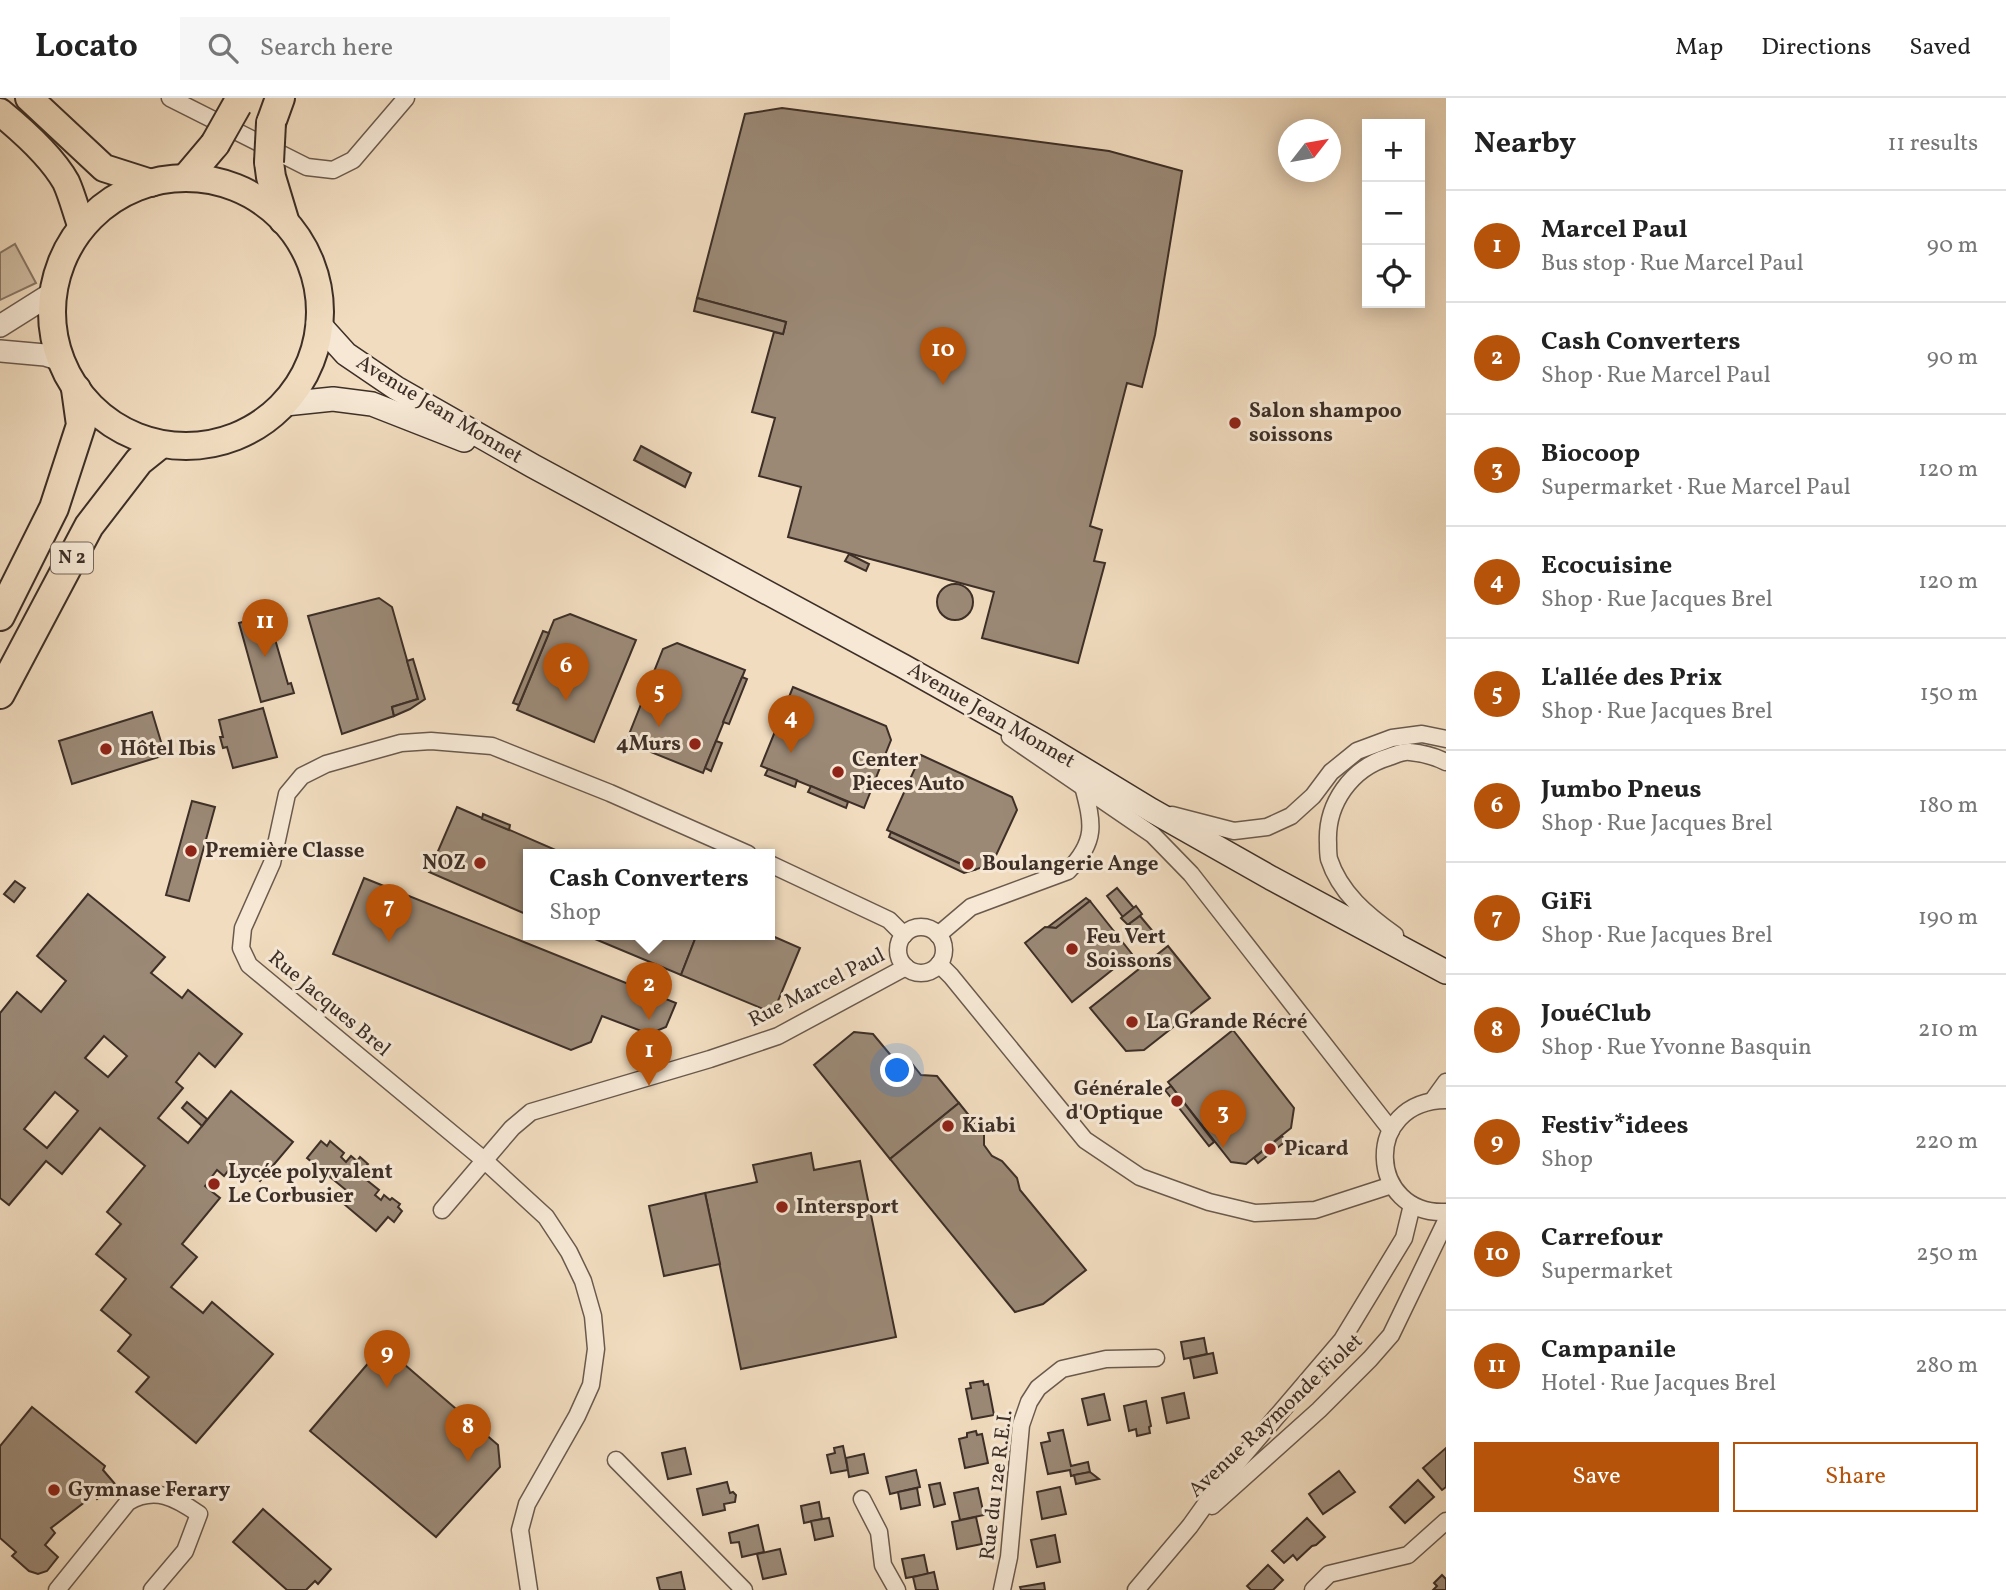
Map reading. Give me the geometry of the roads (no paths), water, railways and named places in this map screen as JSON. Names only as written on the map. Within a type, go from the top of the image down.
[{"type":"highway","points":[[188,176],[215,144],[238,102]]},
{"type":"highway","points":[[275,111],[268,162],[284,220]]},
{"type":"highway","name":"N 2","points":[[0,616],[54,508],[80,425],[76,389]]},
{"type":"highway","name":"N 2","points":[[0,694],[89,526],[139,461],[159,445]]},
{"type":"main road","points":[[29,98],[104,168],[151,183]]},
{"type":"main road","points":[[0,112],[18,127],[65,181],[81,225]]},
{"type":"main road","points":[[188,176],[242,188],[284,220],[307,251],[318,284],[318,323],[312,365],[285,404],[252,430],[211,446],[159,445],[112,426],[76,389],[61,360],[55,326],[54,292],[61,262],[81,225],[104,201],[151,183],[188,176]]},
{"type":"main road","name":"Avenue Jean Monnet","points":[[318,323],[346,354],[386,381],[533,466],[903,666],[1271,878],[1446,971]]},
{"type":"main road","name":"Avenue Jean Monnet","points":[[285,404],[333,400],[372,404],[533,466]]},
{"type":"street","points":[[170,98],[307,167],[333,170],[354,160],[406,98]]},
{"type":"street","points":[[0,326],[54,292]]},
{"type":"street","points":[[0,351],[45,355],[61,360]]},
{"type":"street","points":[[903,666],[1153,835],[1191,874],[1391,1130]]},
{"type":"street","points":[[1151,810],[1234,831],[1267,827],[1291,816],[1331,772],[1357,751],[1392,738],[1422,734],[1446,739]]},
{"type":"street","name":"Rue Jacques Brel","points":[[529,1590],[520,1530],[527,1504],[577,1416],[591,1385],[596,1349],[593,1316],[583,1282],[569,1252],[547,1217],[484,1160],[249,965],[241,948],[243,928],[272,863],[287,794],[302,776],[326,764],[401,743],[431,741],[492,746],[610,793],[736,849]]},
{"type":"street","points":[[1446,762],[1408,751],[1379,760],[1358,773],[1344,788],[1335,804],[1327,830],[1328,857],[1344,891],[1375,920],[1446,971]]},
{"type":"street","points":[[938,935],[971,907],[1068,872],[1088,845],[1092,818],[1083,786]]},
{"type":"street","points":[[775,866],[889,920],[904,935]]},
{"type":"street","points":[[917,928],[925,928],[938,935],[944,949],[939,964],[923,973],[906,967],[899,955],[900,941],[904,935],[917,928]]},
{"type":"street","points":[[939,964],[1085,1140],[1140,1177],[1209,1202],[1255,1213],[1315,1210],[1392,1185]]},
{"type":"street","name":"Rue Marcel Paul","points":[[442,1210],[512,1128],[531,1112],[778,1036],[906,967]]},
{"type":"street","points":[[1446,1082],[1440,1100],[1420,1104],[1398,1119],[1391,1130],[1384,1158],[1392,1185],[1401,1196],[1424,1211],[1446,1212]]},
{"type":"street","name":"Avenue Raymonde Fiolet","points":[[1136,1590],[1190,1526],[1225,1477],[1342,1340],[1404,1238],[1412,1205]]},
{"type":"street","name":"Avenue Raymonde Fiolet","points":[[1190,1526],[1319,1410],[1391,1335],[1446,1221]]},
{"type":"street","name":"Rue du 12e R.E.I.","points":[[1002,1590],[1009,1557],[1021,1425],[1029,1402],[1038,1388],[1062,1369],[1106,1359],[1156,1358]]},
{"type":"street","points":[[617,1460],[744,1590]]},
{"type":"street","points":[[57,1590],[128,1502],[140,1495],[160,1495],[179,1500],[199,1514],[185,1551],[152,1590]]},
{"type":"street","points":[[862,1499],[879,1532],[883,1565],[897,1590]]},
{"type":"street","points":[[1313,1590],[1329,1574],[1408,1555],[1446,1521]]},
{"type":"place","name":"Carrefour","points":[[943,385]]},
{"type":"place","name":"Salon shampoo soissons","points":[[1235,423]]},
{"type":"place","name":"Campanile","points":[[265,657]]},
{"type":"place","name":"Jumbo Pneus","points":[[566,701]]},
{"type":"place","name":"L'allée des Prix","points":[[659,727]]},
{"type":"place","name":"4Murs","points":[[695,744]]},
{"type":"place","name":"Hôtel Ibis","points":[[106,749]]},
{"type":"place","name":"Ecocuisine","points":[[791,753]]},
{"type":"place","name":"Center Pieces Auto","points":[[838,772]]},
{"type":"place","name":"Première Classe","points":[[191,851]]},
{"type":"place","name":"NOZ","points":[[480,863]]},
{"type":"place","name":"Boulangerie Ange","points":[[968,864]]},
{"type":"place","name":"GiFi","points":[[389,942]]},
{"type":"place","name":"Feu Vert Soissons","points":[[1072,949]]},
{"type":"place","name":"Cash Converters","points":[[649,1020]]},
{"type":"place","name":"La Grande Récré","points":[[1132,1022]]},
{"type":"place","name":"Marcel Paul","points":[[649,1086]]},
{"type":"place","name":"Générale d'Optique","points":[[1177,1101]]},
{"type":"place","name":"Kiabi","points":[[948,1126]]},
{"type":"place","name":"Biocoop","points":[[1223,1148]]},
{"type":"place","name":"Picard","points":[[1270,1149]]},
{"type":"place","name":"Lycée polyvalent Le Corbusier","points":[[214,1184]]},
{"type":"place","name":"Intersport","points":[[782,1207]]},
{"type":"place","name":"Festiv*idees","points":[[387,1388]]},
{"type":"place","name":"JouéClub","points":[[468,1462]]},
{"type":"place","name":"Gymnase Ferary","points":[[54,1490]]}]
